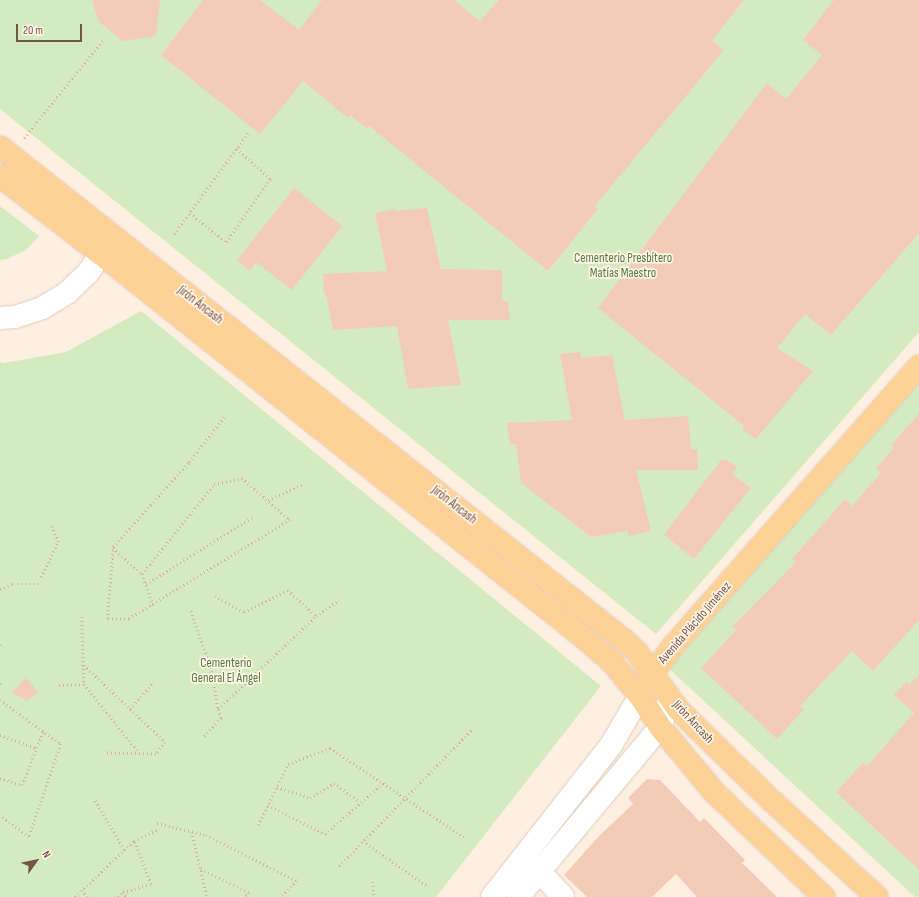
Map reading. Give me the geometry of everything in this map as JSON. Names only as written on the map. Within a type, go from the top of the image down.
[{"type":"main road","name":"Jirón Áncash","points":[[5,151],[624,640],[636,651],[670,698],[696,727],[772,801],[877,897]]},
{"type":"main road","name":"Jirón Áncash","points":[[0,176],[101,254],[583,637],[611,661],[640,696],[660,727],[714,792],[824,897]]},
{"type":"main road","name":"Avenida Plácido Jiménez","points":[[640,696],[652,674],[674,645],[919,366]]},
{"type":"street","points":[[0,318],[14,317],[42,308],[67,293],[88,273],[101,254]]},
{"type":"street","name":"Avenida Plácido Jiménez","points":[[492,897],[611,745],[640,696]]},
{"type":"street","points":[[518,897],[660,727],[670,698]]},
{"type":"street","points":[[539,871],[563,897]]},
{"type":"path","points":[[5,151],[103,40]]},
{"type":"path","points":[[174,234],[249,131]]},
{"type":"path","points":[[190,212],[226,242],[270,179],[236,150]]},
{"type":"path","points":[[142,574],[214,484],[242,478],[290,520],[129,619],[107,619],[113,547],[189,462],[224,417]]},
{"type":"path","points":[[268,500],[304,484]]},
{"type":"path","points":[[146,584],[253,517]]},
{"type":"path","points":[[41,577],[58,542],[52,526]]},
{"type":"path","points":[[113,547],[142,574],[153,605]]},
{"type":"path","points":[[0,589],[13,584],[40,584]]},
{"type":"path","points":[[215,596],[244,612],[288,590],[316,616]]},
{"type":"path","points":[[218,709],[316,616],[339,600]]},
{"type":"path","points":[[191,611],[212,671],[218,709],[221,718],[204,736]]},
{"type":"path","points":[[82,616],[84,684],[139,753]]},
{"type":"path","points":[[0,645],[4,647]]},
{"type":"path","points":[[84,665],[165,742],[156,754],[107,753]]},
{"type":"path","points":[[59,685],[84,684]]},
{"type":"path","points":[[130,709],[152,684]]},
{"type":"path","points":[[0,700],[61,744],[29,837],[0,816]]},
{"type":"path","points":[[339,866],[473,728]]},
{"type":"path","points":[[1,780],[22,785],[43,731]]},
{"type":"path","points":[[0,735],[36,748]]},
{"type":"path","points":[[258,826],[288,764],[330,748],[464,837]]},
{"type":"path","points":[[277,787],[310,798],[334,783],[360,802]]},
{"type":"path","points":[[268,805],[325,834],[383,783]]},
{"type":"path","points":[[94,799],[124,850]]},
{"type":"path","points":[[157,823],[206,835],[297,881],[281,897]]},
{"type":"path","points":[[75,897],[134,841],[159,828]]},
{"type":"path","points":[[192,832],[207,897]]},
{"type":"path","points":[[118,897],[123,892],[151,884],[134,841]]},
{"type":"path","points":[[363,841],[429,887]]},
{"type":"path","points":[[200,869],[250,892],[245,897]]},
{"type":"path","points":[[373,882],[374,897]]},
{"type":"path","points":[[82,890],[88,897]]},
{"type":"path","points":[[123,892],[126,897]]},
{"type":"green space","name":"Cementerio Presbítero Matías Maestro","points":[[0,0],[919,0],[919,332],[656,634],[0,109]]},
{"type":"green space","points":[[0,206],[39,236],[26,250],[7,259],[0,260]]},
{"type":"green space","name":"Cementerio General El Ángel","points":[[141,311],[601,686],[436,897],[0,897],[0,362],[4,363],[66,352]]},
{"type":"green space","points":[[919,383],[919,896],[915,897],[665,665]]},
{"type":"building","points":[[92,0],[160,0],[156,36],[123,41],[99,22]]},
{"type":"building","points":[[203,0],[260,0],[299,30],[322,0],[454,0],[480,21],[499,0],[744,0],[712,41],[724,50],[595,206],[598,209],[548,271],[369,126],[367,128],[350,115],[348,118],[303,81],[260,134],[161,55]]},
{"type":"building","points":[[834,0],[919,0],[919,233],[831,335],[805,314],[777,348],[813,371],[756,439],[742,429],[744,426],[598,308],[767,83],[786,99],[822,55],[803,40]]},
{"type":"building","points":[[294,188],[342,226],[292,290],[256,262],[250,271],[237,260]]},
{"type":"building","points":[[427,208],[441,269],[502,270],[502,301],[508,301],[510,320],[448,320],[461,385],[408,389],[397,326],[333,330],[326,294],[324,294],[323,274],[387,271],[375,213],[394,209],[395,211]]},
{"type":"building","points":[[580,352],[581,358],[612,355],[625,420],[688,416],[691,449],[697,449],[698,470],[636,470],[651,531],[629,536],[628,531],[591,537],[521,483],[516,444],[510,444],[507,423],[572,420],[560,354]]},
{"type":"building","points":[[919,414],[919,620],[873,671],[852,651],[800,706],[804,709],[777,739],[701,668],[736,630],[732,627],[796,562],[792,559],[845,499],[852,506],[881,473],[876,468],[894,448],[891,445]]},
{"type":"building","points":[[721,460],[727,460],[737,467],[732,474],[751,488],[694,559],[664,535]]},
{"type":"building","points":[[919,675],[919,870],[836,792],[863,763],[867,766],[914,713],[894,695],[906,682],[909,685]]},
{"type":"building","points":[[26,678],[38,692],[27,701],[12,692]]},
{"type":"building","points":[[647,779],[660,780],[700,822],[704,818],[745,860],[742,863],[777,897],[697,897],[676,874],[652,897],[587,897],[564,875],[598,837],[633,804],[628,798]]}]
